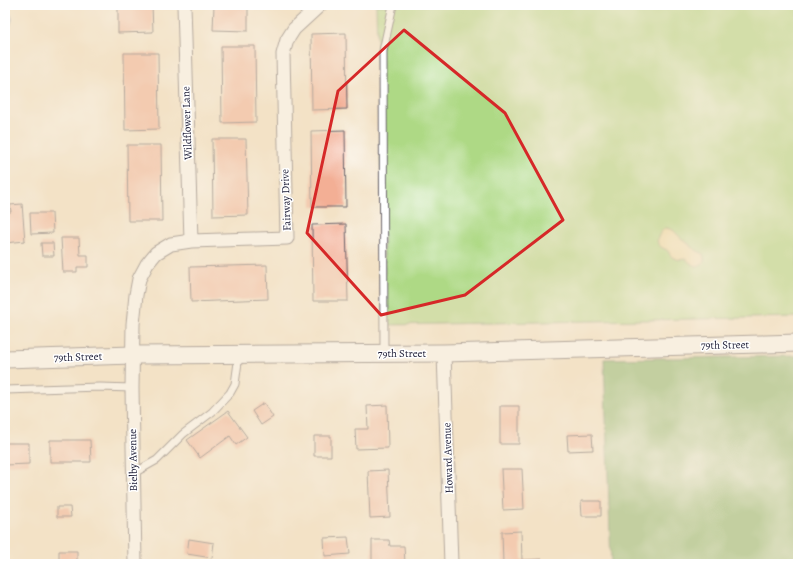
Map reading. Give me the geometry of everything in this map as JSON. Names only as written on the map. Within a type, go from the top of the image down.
[{"type":"street","name":"Wildflower Lane","points":[[184,5],[190,241]]},
{"type":"street","name":"Fairway Drive","points":[[133,355],[133,324],[139,279],[147,264],[156,253],[171,244],[190,241],[287,238],[283,54],[287,40],[294,29],[320,5]]},
{"type":"street","name":"79th Street","points":[[5,359],[133,355],[444,352],[798,343]]},
{"type":"street","name":"Howard Avenue","points":[[444,352],[451,564]]},
{"type":"street","name":"Bielby Avenue","points":[[133,355],[132,388],[135,564]]},
{"type":"lane","points":[[384,353],[383,51],[393,5]]},
{"type":"lane","points":[[134,473],[157,460],[183,434],[212,412],[230,393],[235,384],[239,354]]},
{"type":"lane","points":[[5,390],[100,387],[132,388]]},
{"type":"highlighted area","points":[[404,30],[505,113],[563,220],[465,295],[381,315],[307,233],[338,91]]},
{"type":"green space","points":[[376,5],[798,5],[798,317],[386,325]]},
{"type":"green space","points":[[798,356],[798,564],[611,564],[604,359]]},
{"type":"sand","points":[[665,228],[673,230],[691,247],[703,254],[704,262],[696,266],[685,259],[681,260],[673,258],[667,250],[659,245],[657,240],[659,234]]},
{"type":"water","points":[[5,5],[7,5],[12,19],[7,35],[5,36]]},
{"type":"building","points":[[118,5],[152,5],[153,32],[118,33]]},
{"type":"building","points":[[214,5],[248,5],[248,31],[213,30]]},
{"type":"building","points":[[346,33],[347,109],[312,110],[311,34]]},
{"type":"building","points":[[221,46],[255,46],[256,122],[222,123]]},
{"type":"building","points":[[124,53],[158,53],[159,129],[125,130]]},
{"type":"building","points":[[345,130],[346,207],[312,207],[311,131]]},
{"type":"building","points":[[212,139],[246,139],[248,215],[213,216]]},
{"type":"building","points":[[127,145],[161,145],[162,221],[128,221]]},
{"type":"building","points":[[22,204],[25,241],[5,243],[5,212],[11,212],[10,205]]},
{"type":"building","points":[[30,213],[52,213],[53,233],[31,234]]},
{"type":"building","points":[[346,224],[348,301],[313,301],[312,225]]},
{"type":"building","points":[[61,238],[79,238],[80,255],[88,255],[88,267],[77,267],[77,272],[63,272]]},
{"type":"building","points":[[41,243],[53,243],[54,256],[42,256]]},
{"type":"building","points":[[267,265],[268,299],[191,302],[190,267]]},
{"type":"building","points":[[264,403],[273,417],[261,425],[252,411]]},
{"type":"building","points":[[387,405],[388,448],[356,449],[355,429],[368,429],[367,406]]},
{"type":"building","points":[[500,406],[519,406],[519,444],[500,444]]},
{"type":"building","points":[[228,411],[247,437],[236,445],[230,436],[200,458],[187,440]]},
{"type":"building","points":[[592,434],[593,450],[568,451],[567,435]]},
{"type":"building","points":[[314,436],[331,436],[331,456],[314,456]]},
{"type":"building","points":[[50,440],[90,440],[91,462],[50,462]]},
{"type":"building","points":[[5,443],[29,443],[29,464],[5,465]]},
{"type":"building","points":[[501,469],[522,469],[524,509],[503,510]]},
{"type":"building","points":[[388,470],[390,517],[370,518],[368,471]]},
{"type":"building","points":[[581,501],[601,501],[601,516],[582,516]]},
{"type":"building","points":[[57,507],[70,507],[71,517],[57,517]]},
{"type":"building","points":[[521,531],[522,560],[542,559],[542,564],[503,564],[502,532]]},
{"type":"building","points":[[348,537],[350,554],[325,556],[324,538]]},
{"type":"building","points":[[189,539],[214,543],[212,558],[187,554]]},
{"type":"building","points":[[372,540],[389,540],[390,546],[404,546],[405,564],[372,564]]},
{"type":"building","points":[[59,551],[77,551],[77,564],[59,564]]}]
